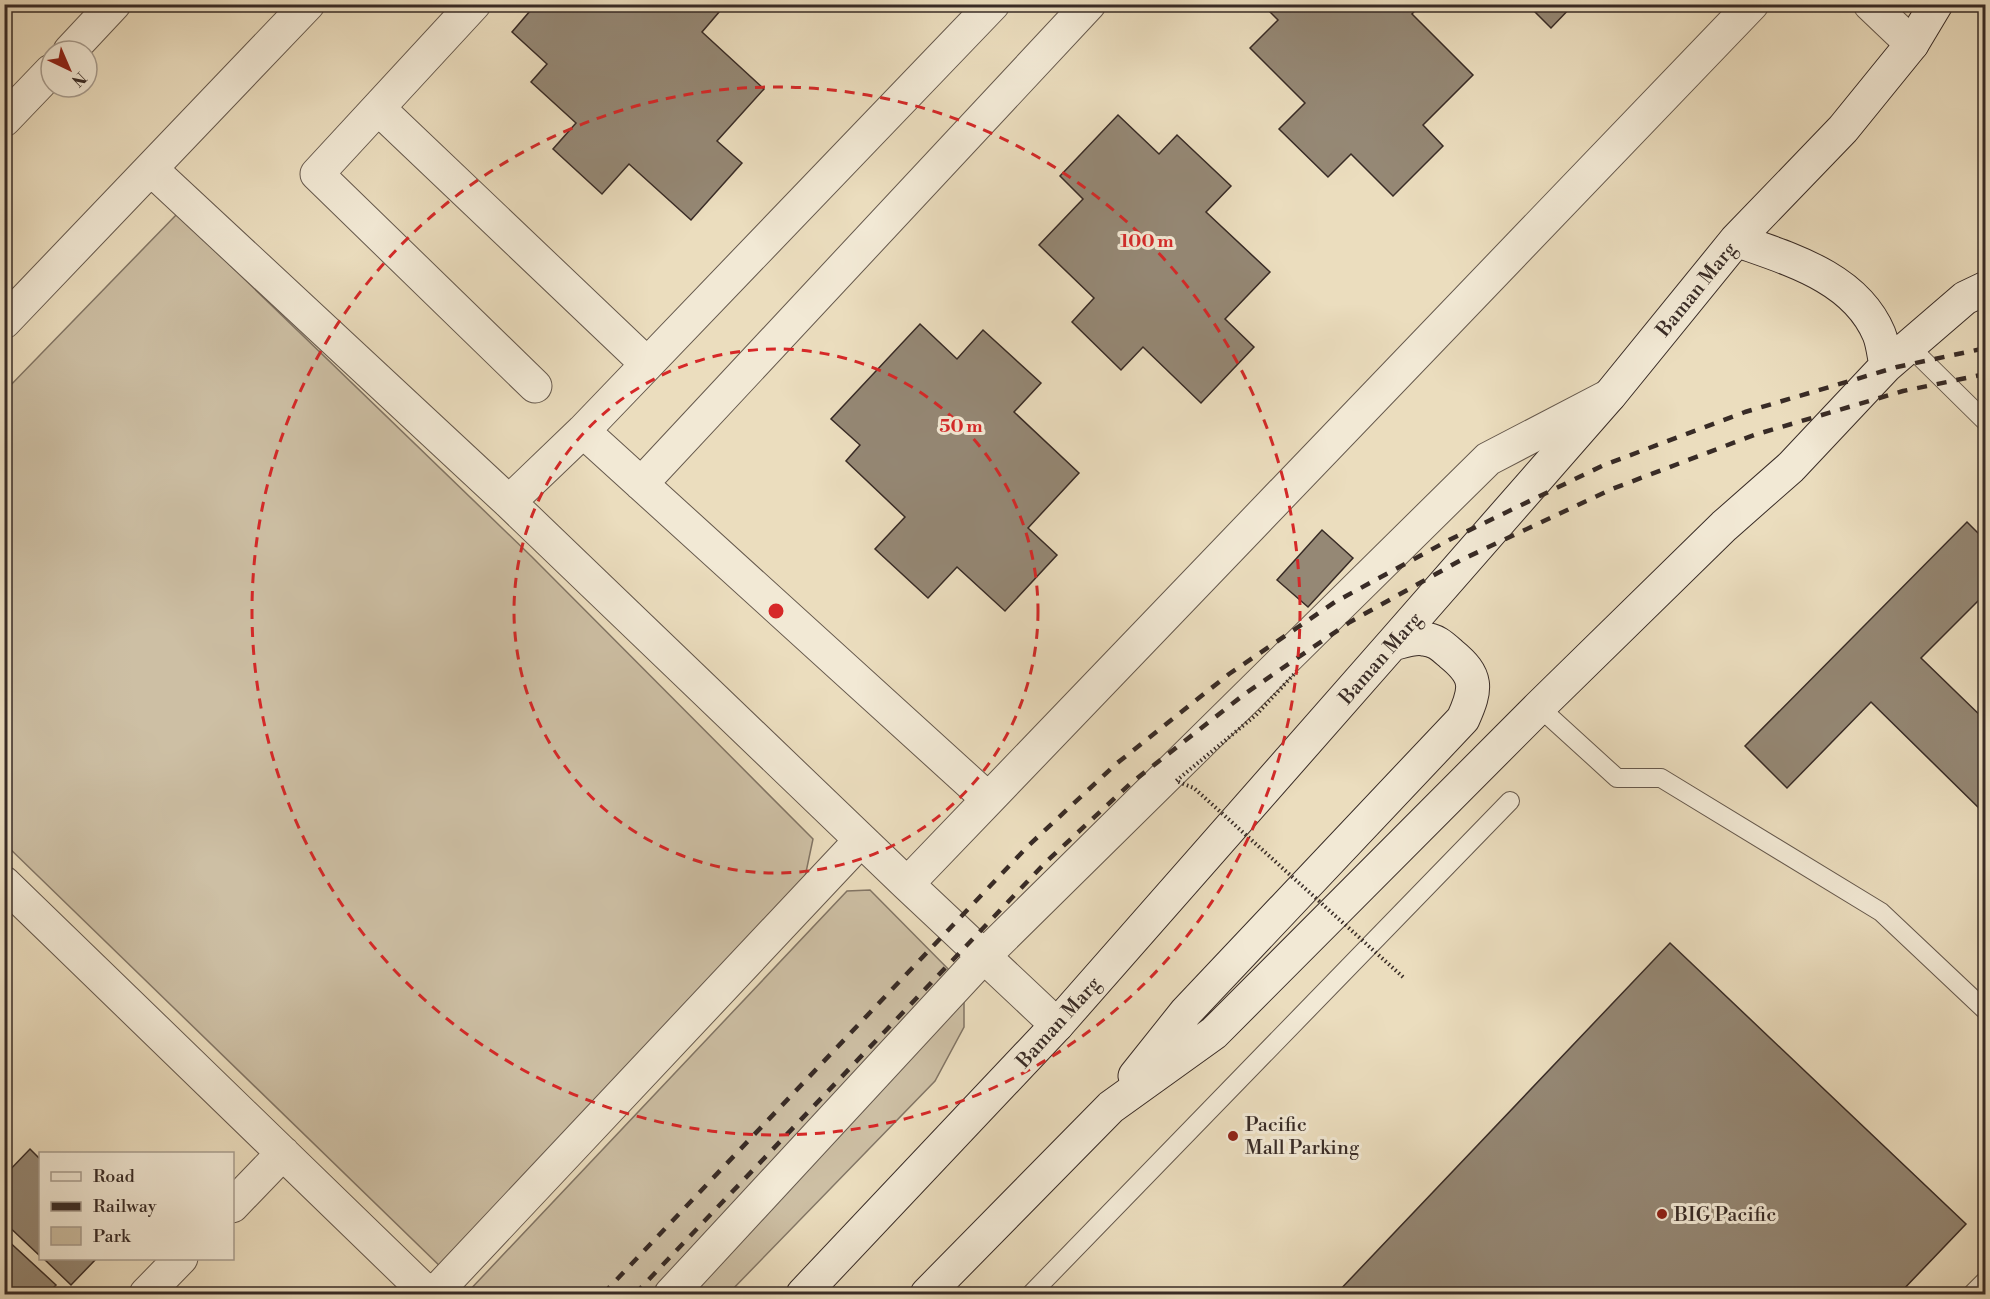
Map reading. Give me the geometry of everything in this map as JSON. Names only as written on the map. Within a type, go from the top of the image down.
[{"type":"street","points":[[81,39],[114,4]]},
{"type":"street","points":[[4,322],[308,4]]},
{"type":"street","points":[[474,4],[317,174],[535,386]]},
{"type":"street","points":[[509,502],[583,431],[993,4]]},
{"type":"street","points":[[641,484],[1089,4]]},
{"type":"street","points":[[907,884],[1752,4]]},
{"type":"street","points":[[1870,4],[1912,44]]},
{"type":"street","name":"Baman Marg","points":[[804,1294],[1057,1025],[1392,644],[1610,395],[1736,240],[1843,129],[1912,44],[1936,4]]},
{"type":"street","points":[[5,120],[39,84]]},
{"type":"street","points":[[378,108],[647,364]]},
{"type":"street","points":[[152,168],[509,502],[1057,1025]]},
{"type":"street","points":[[1736,240],[1820,272],[1847,292],[1869,315],[1879,336],[1887,366]]},
{"type":"street","points":[[1110,1107],[1214,1033],[1539,707],[1724,526],[1791,467],[1887,366],[1965,298],[1986,288]]},
{"type":"street","points":[[671,1294],[984,956],[1488,459],[1610,395]]},
{"type":"street","points":[[583,431],[988,799]]},
{"type":"street","points":[[927,1294],[1110,1107],[1186,1012],[1463,719],[1473,698],[1472,678],[1464,664],[1437,642],[1421,638],[1392,644]]},
{"type":"street","points":[[434,1294],[861,840]]},
{"type":"street","points":[[10,899],[283,1153],[428,1294]]},
{"type":"street","points":[[234,1204],[283,1153]]},
{"type":"street","points":[[146,1294],[179,1260]]},
{"type":"lane","points":[[1919,356],[1986,422]]},
{"type":"lane","points":[[1539,707],[1617,777],[1661,778],[1881,912],[1986,1011]]},
{"type":"lane","points":[[1031,1294],[1510,801]]},
{"type":"lane","points":[[1972,1294],[1986,1280]]},
{"type":"path","points":[[1297,671],[1256,715],[1176,781],[1194,788],[1404,978]]},
{"type":"green space","points":[[177,214],[531,556],[813,839],[801,896],[445,1271],[5,844],[4,392]]},
{"type":"green space","points":[[870,890],[964,985],[964,1027],[935,1081],[728,1294],[466,1294],[847,891]]},
{"type":"building","points":[[536,4],[726,4],[702,32],[764,89],[717,141],[742,163],[691,220],[629,164],[602,194],[553,149],[576,123],[531,82],[547,64],[512,32]]},
{"type":"building","points":[[1274,4],[1421,4],[1412,14],[1473,75],[1423,125],[1443,146],[1393,196],[1351,154],[1328,177],[1279,129],[1305,103],[1250,48],[1278,20],[1268,10]]},
{"type":"building","points":[[1527,4],[1574,4],[1551,28]]},
{"type":"building","points":[[1118,115],[1159,154],[1177,135],[1231,186],[1206,212],[1270,272],[1225,319],[1254,347],[1201,403],[1143,347],[1121,370],[1072,322],[1094,298],[1039,245],[1083,199],[1060,176]]},
{"type":"building","points":[[920,324],[957,359],[983,330],[1041,383],[1014,412],[1079,473],[1028,528],[1057,555],[1005,611],[957,567],[928,598],[875,549],[905,517],[846,461],[860,445],[831,419]]},
{"type":"building","points":[[1967,522],[1986,541],[1986,593],[1921,658],[1986,721],[1986,815],[1871,702],[1787,788],[1745,746]]},
{"type":"building","points":[[1322,530],[1353,558],[1308,607],[1277,580]]},
{"type":"building","points":[[1670,943],[1966,1224],[1899,1294],[1336,1294]]},
{"type":"building","points":[[30,1149],[39,1158],[39,1255],[4,1222],[4,1176]]},
{"type":"building","points":[[4,1237],[56,1285],[47,1294],[4,1294]]},
{"type":"building","points":[[45,1260],[95,1260],[71,1285]]},
{"type":"railway","points":[[603,1294],[1028,846],[1116,764],[1229,674],[1335,602],[1449,540],[1604,465],[1745,412],[1897,367],[1986,348]]},
{"type":"railway","points":[[635,1294],[1046,862],[1131,783],[1246,693],[1350,622],[1461,560],[1612,489],[1754,435],[1903,391],[1986,374]]},
{"type":"place","name":"Pacific Mall Parking","points":[[1233,1136]]},
{"type":"place","name":"BIG Pacific","points":[[1662,1214]]}]
